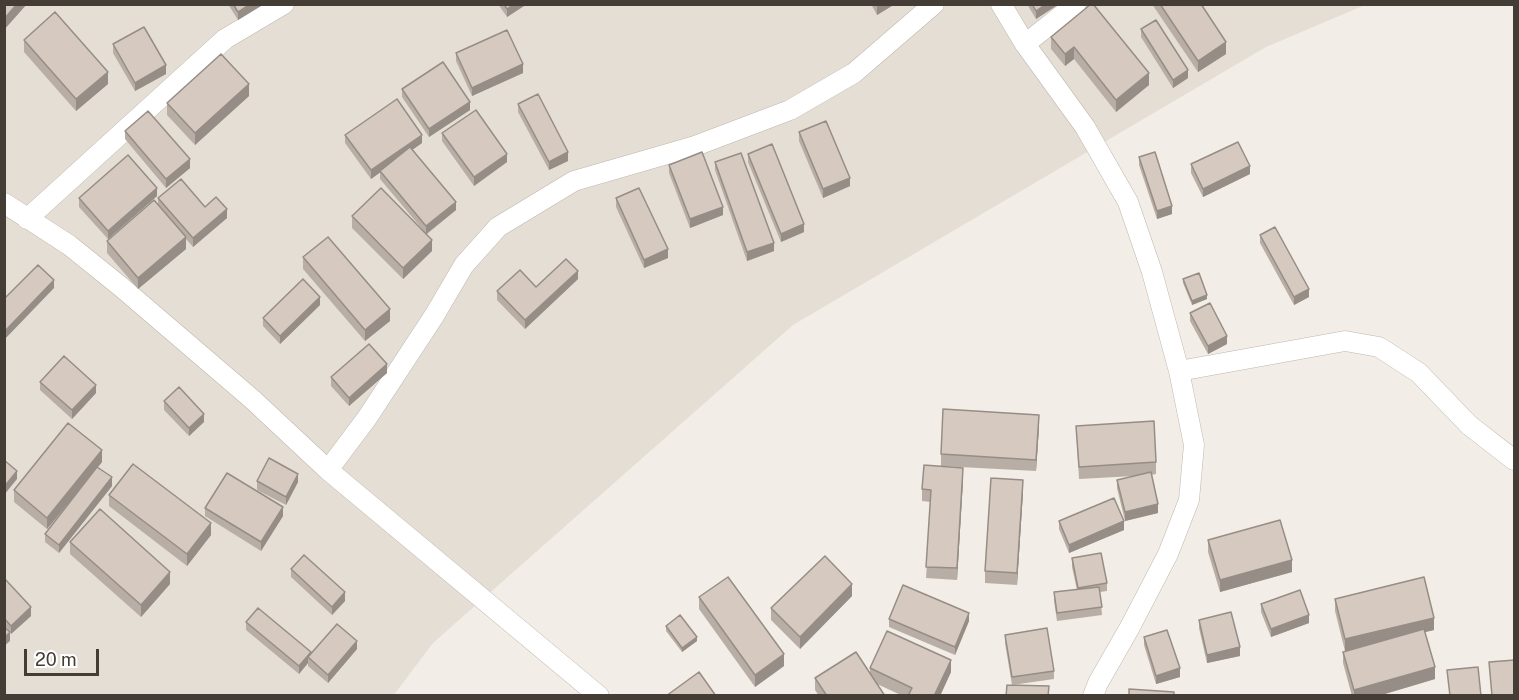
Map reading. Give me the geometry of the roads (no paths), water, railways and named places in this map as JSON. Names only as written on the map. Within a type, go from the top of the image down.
[{"type":"street","points":[[27,219],[225,39],[285,4]]},
{"type":"street","points":[[328,470],[367,418],[435,316],[464,265],[498,227],[574,181],[695,146],[790,110],[854,73],[934,4]]},
{"type":"street","points":[[1000,4],[1025,44],[1085,127],[1128,202],[1152,272],[1179,371],[1194,445],[1189,500],[1168,555],[1093,696]]},
{"type":"street","points":[[1025,44],[1076,4]]},
{"type":"street","points":[[4,203],[69,245],[120,286],[252,399],[328,470],[599,696]]},
{"type":"street","points":[[1179,371],[1345,342],[1379,347],[1419,373],[1469,425],[1515,460]]}]
